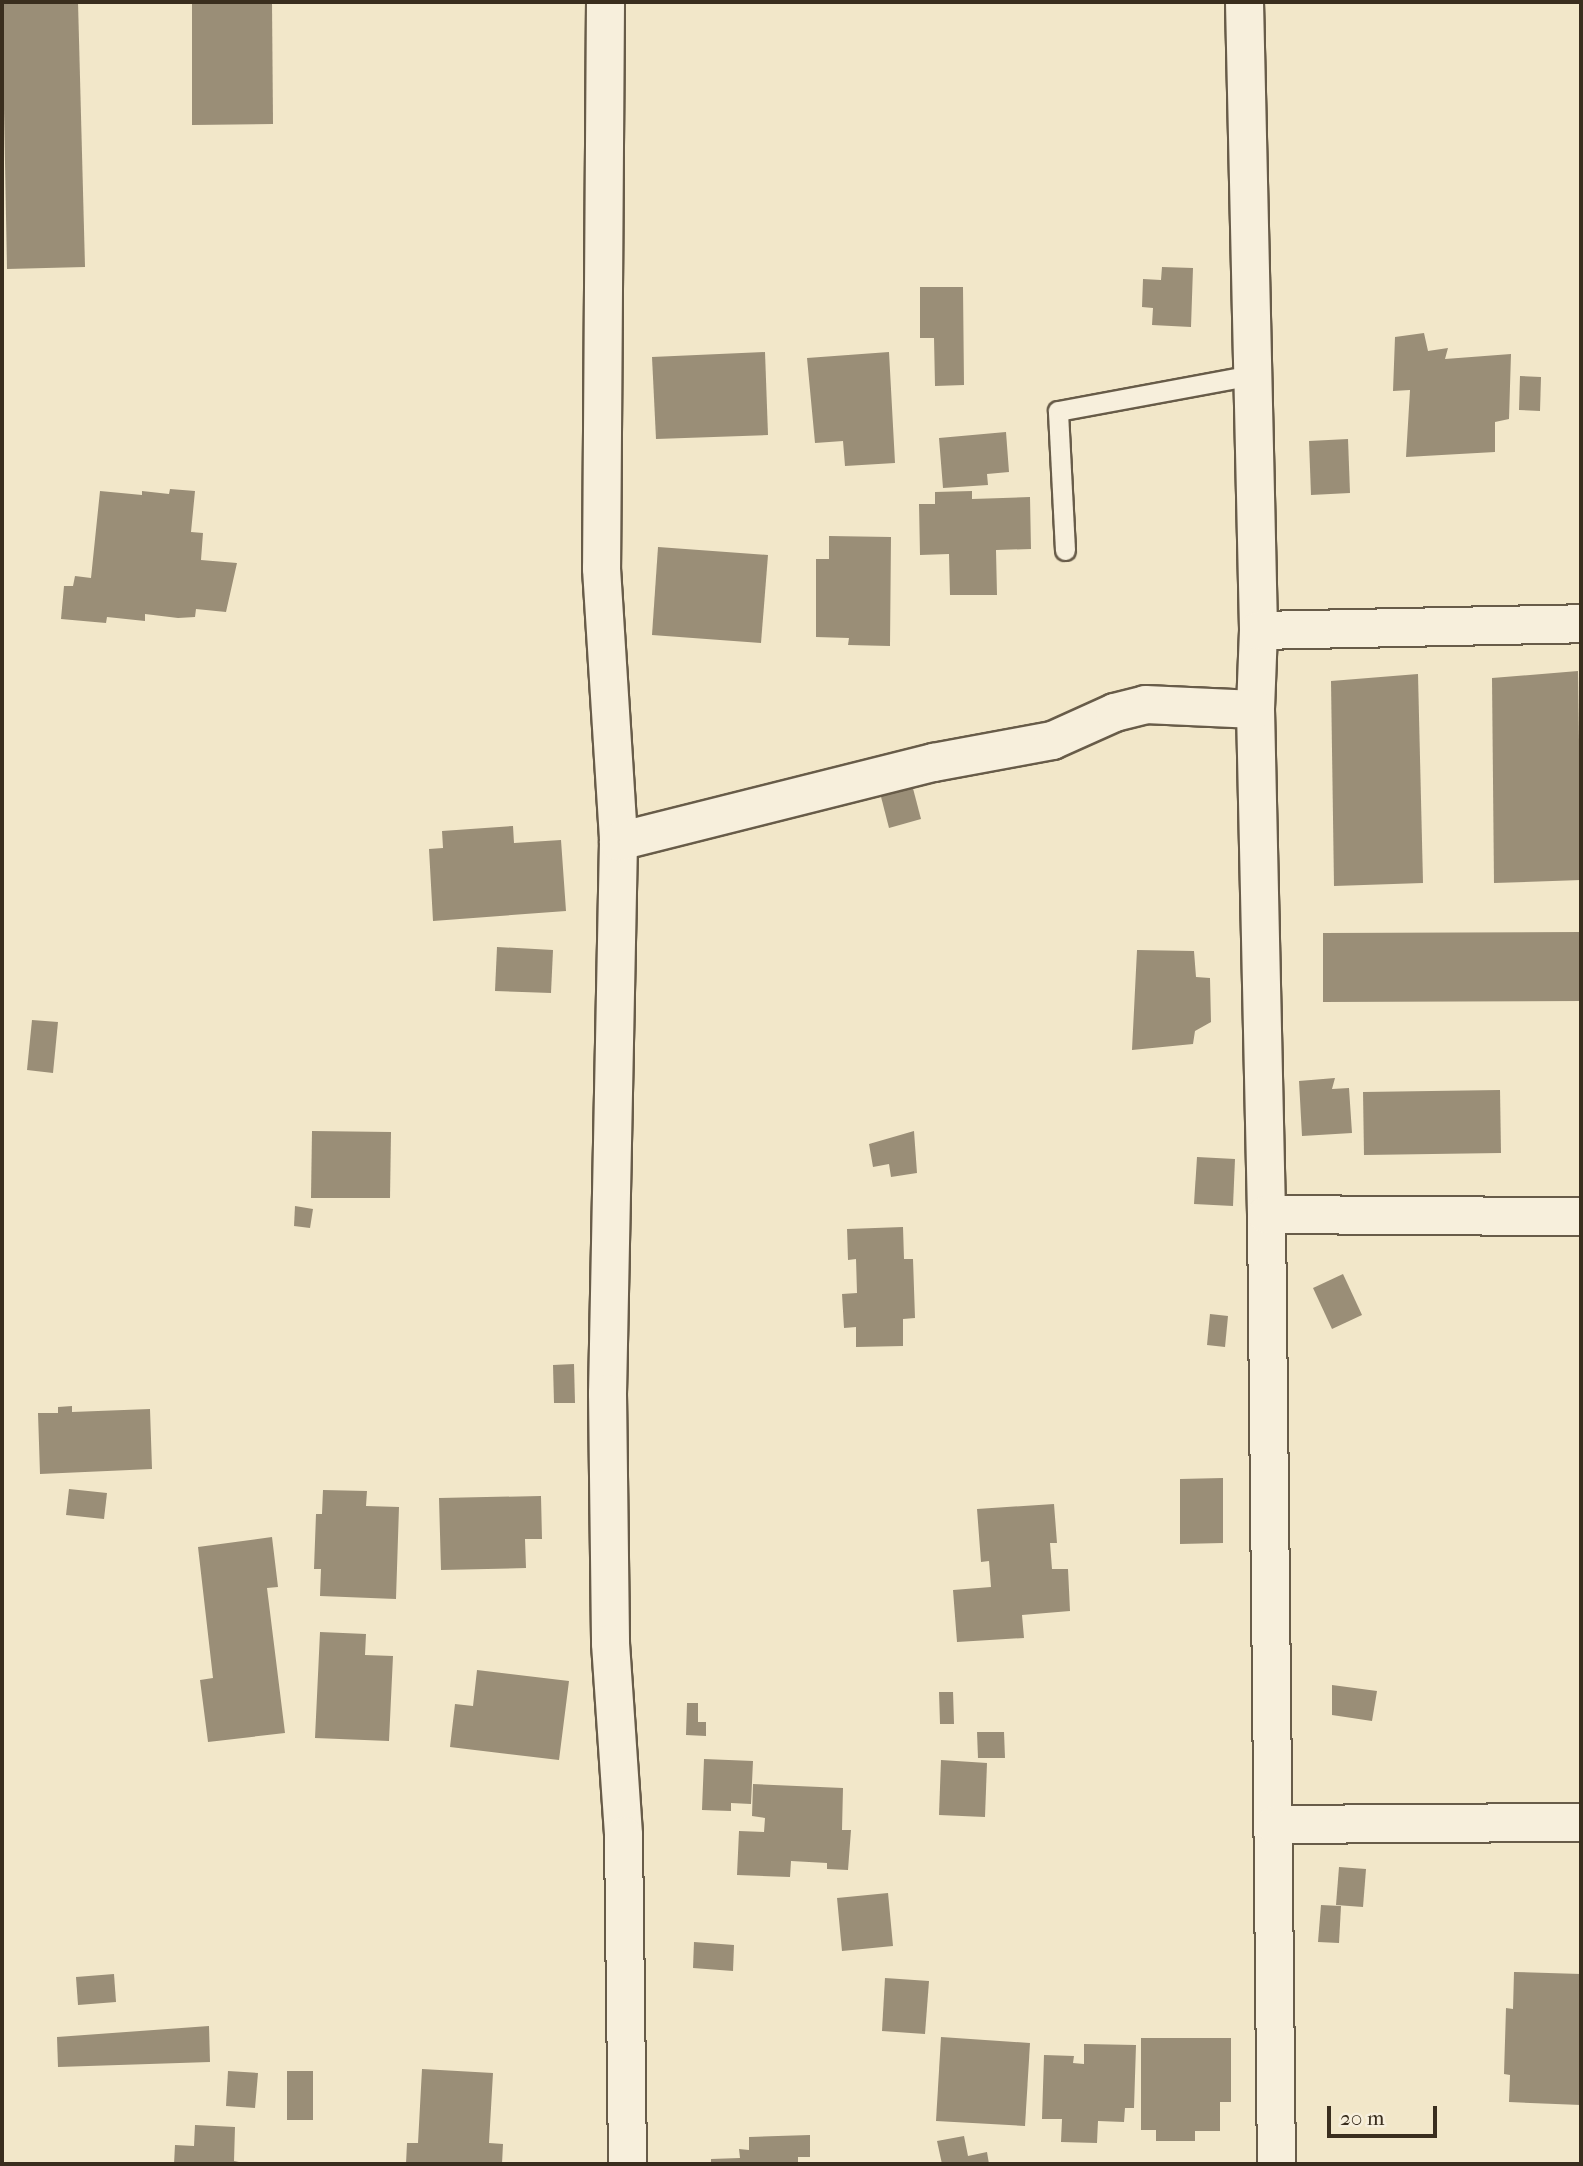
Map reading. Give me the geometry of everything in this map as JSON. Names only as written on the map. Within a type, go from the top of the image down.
[{"type":"street","points":[[605,2],[601,568],[618,841],[607,1392],[610,1643],[623,1835],[627,2164]]},
{"type":"street","points":[[1244,2],[1258,630],[1255,709],[1266,1214],[1276,2164]]},
{"type":"street","points":[[1258,630],[1581,623]]},
{"type":"street","points":[[618,841],[920,765],[1052,740],[1114,712],[1145,704],[1255,709]]},
{"type":"street","points":[[1266,1214],[1581,1216]]},
{"type":"street","points":[[1274,1824],[1581,1822]]},
{"type":"lane","points":[[1065,550],[1058,411],[1252,375]]},
{"type":"building","points":[[2,2],[78,2],[85,267],[7,269]]},
{"type":"building","points":[[192,2],[272,2],[273,124],[192,125]]},
{"type":"building","points":[[1162,267],[1193,268],[1191,327],[1152,325],[1153,308],[1142,307],[1143,279],[1161,280]]},
{"type":"building","points":[[920,287],[963,287],[964,385],[935,386],[934,338],[920,338]]},
{"type":"building","points":[[1424,333],[1428,351],[1448,348],[1445,359],[1511,354],[1509,419],[1495,422],[1495,452],[1406,457],[1410,390],[1393,391],[1395,337]]},
{"type":"building","points":[[765,352],[768,435],[656,439],[652,357]]},
{"type":"building","points":[[889,352],[895,463],[845,466],[843,441],[815,443],[807,358]]},
{"type":"building","points":[[1520,376],[1541,377],[1540,411],[1519,410]]},
{"type":"building","points":[[1006,432],[1009,472],[987,474],[988,485],[943,488],[939,438]]},
{"type":"building","points":[[1348,439],[1350,493],[1311,495],[1309,441]]},
{"type":"building","points":[[170,489],[195,491],[191,532],[203,533],[201,560],[237,563],[226,612],[196,609],[195,617],[178,618],[145,614],[145,621],[107,617],[106,623],[61,619],[64,586],[73,586],[75,576],[91,578],[100,491],[142,495],[142,491],[169,494]]},
{"type":"building","points":[[972,491],[972,499],[1030,497],[1031,549],[996,550],[997,595],[950,595],[949,554],[920,555],[919,504],[935,504],[935,492]]},
{"type":"building","points":[[829,536],[891,537],[890,646],[848,645],[849,638],[816,637],[816,559],[829,559]]},
{"type":"building","points":[[658,547],[768,555],[761,643],[652,635]]},
{"type":"building","points":[[1578,671],[1581,880],[1494,883],[1492,678]]},
{"type":"building","points":[[1418,674],[1423,883],[1334,886],[1331,681]]},
{"type":"building","points":[[910,777],[921,819],[889,828],[878,785]]},
{"type":"building","points":[[513,826],[514,843],[561,840],[566,911],[433,921],[429,849],[443,848],[442,831]]},
{"type":"building","points":[[1581,932],[1581,1001],[1323,1002],[1323,933]]},
{"type":"building","points":[[497,947],[553,950],[551,993],[495,991]]},
{"type":"building","points":[[1137,950],[1194,951],[1196,977],[1210,978],[1211,1022],[1195,1031],[1193,1044],[1132,1050]]},
{"type":"building","points":[[32,1020],[58,1022],[53,1073],[27,1070]]},
{"type":"building","points":[[1335,1078],[1332,1089],[1349,1088],[1352,1133],[1302,1136],[1299,1081]]},
{"type":"building","points":[[1500,1090],[1501,1153],[1364,1155],[1363,1092]]},
{"type":"building","points":[[312,1131],[391,1132],[390,1198],[311,1198]]},
{"type":"building","points":[[914,1131],[917,1173],[891,1177],[889,1164],[873,1167],[869,1144]]},
{"type":"building","points":[[1197,1157],[1235,1159],[1233,1206],[1194,1204]]},
{"type":"building","points":[[295,1206],[313,1209],[310,1228],[294,1226]]},
{"type":"building","points":[[903,1227],[904,1259],[913,1259],[915,1318],[903,1319],[903,1346],[856,1347],[856,1327],[844,1328],[842,1294],[857,1293],[856,1259],[848,1260],[847,1229]]},
{"type":"building","points":[[1343,1274],[1362,1315],[1332,1329],[1313,1288]]},
{"type":"building","points":[[1210,1314],[1228,1316],[1225,1347],[1207,1345]]},
{"type":"building","points":[[574,1364],[575,1403],[554,1403],[553,1365]]},
{"type":"building","points":[[72,1406],[72,1412],[150,1409],[152,1469],[40,1474],[38,1413],[58,1413],[58,1407]]},
{"type":"building","points":[[1223,1478],[1223,1543],[1180,1544],[1180,1479]]},
{"type":"building","points":[[69,1489],[107,1493],[104,1519],[66,1515]]},
{"type":"building","points":[[323,1490],[367,1491],[366,1506],[399,1507],[396,1599],[320,1596],[321,1569],[314,1569],[316,1514],[322,1514]]},
{"type":"building","points":[[541,1496],[542,1539],[525,1539],[526,1568],[441,1570],[439,1498]]},
{"type":"building","points":[[1054,1504],[1057,1543],[1050,1543],[1052,1569],[1068,1569],[1070,1611],[1022,1615],[1024,1638],[957,1642],[953,1590],[991,1587],[989,1561],[981,1562],[977,1509]]},
{"type":"building","points":[[272,1537],[278,1587],[267,1588],[285,1733],[208,1742],[200,1680],[213,1678],[198,1547]]},
{"type":"building","points":[[320,1632],[366,1634],[365,1655],[393,1656],[389,1741],[315,1738]]},
{"type":"building","points":[[477,1670],[569,1681],[559,1760],[450,1747],[455,1704],[473,1706]]},
{"type":"building","points":[[1332,1685],[1377,1691],[1372,1721],[1332,1715]]},
{"type":"building","points":[[939,1692],[953,1692],[954,1724],[940,1724]]},
{"type":"building","points":[[687,1703],[698,1703],[698,1722],[706,1722],[706,1736],[686,1735]]},
{"type":"building","points":[[977,1732],[1004,1732],[1005,1758],[978,1758]]},
{"type":"building","points":[[704,1759],[753,1761],[751,1804],[731,1803],[731,1811],[702,1810]]},
{"type":"building","points":[[941,1760],[987,1763],[985,1817],[939,1815]]},
{"type":"building","points":[[753,1784],[843,1788],[842,1830],[851,1830],[848,1870],[827,1869],[827,1863],[791,1861],[790,1877],[737,1875],[739,1831],[764,1832],[765,1818],[752,1816]]},
{"type":"building","points":[[1339,1867],[1366,1869],[1363,1907],[1336,1905]]},
{"type":"building","points":[[888,1893],[893,1946],[842,1951],[837,1898]]},
{"type":"building","points":[[1321,1905],[1341,1906],[1339,1943],[1318,1942]]},
{"type":"building","points":[[694,1942],[734,1945],[733,1971],[693,1968]]},
{"type":"building","points":[[1514,1972],[1581,1974],[1581,2105],[1509,2102],[1510,2075],[1504,2074],[1506,2008],[1513,2009]]},
{"type":"building","points":[[114,1974],[116,2002],[78,2005],[76,1977]]},
{"type":"building","points":[[885,1978],[929,1981],[925,2034],[882,2031]]},
{"type":"building","points":[[209,2026],[210,2062],[58,2067],[57,2037]]},
{"type":"building","points":[[941,2037],[1030,2043],[1025,2126],[936,2121]]},
{"type":"building","points":[[1141,2038],[1231,2038],[1231,2102],[1220,2102],[1220,2131],[1195,2131],[1195,2141],[1156,2141],[1156,2130],[1141,2130]]},
{"type":"building","points":[[1084,2044],[1136,2045],[1134,2108],[1125,2108],[1124,2122],[1098,2121],[1097,2143],[1061,2142],[1062,2119],[1042,2119],[1044,2055],[1074,2056],[1073,2063],[1084,2064]]},
{"type":"building","points":[[422,2069],[493,2073],[489,2143],[503,2144],[502,2164],[406,2164],[407,2143],[418,2143]]},
{"type":"building","points":[[228,2071],[258,2073],[255,2108],[226,2106]]},
{"type":"building","points":[[287,2071],[313,2071],[313,2120],[287,2120]]},
{"type":"building","points":[[195,2125],[235,2127],[234,2161],[249,2164],[174,2164],[175,2145],[194,2146]]},
{"type":"building","points":[[810,2135],[810,2157],[798,2157],[798,2164],[711,2164],[711,2159],[740,2158],[739,2149],[749,2150],[749,2137]]},
{"type":"building","points":[[964,2136],[968,2156],[987,2152],[989,2164],[942,2164],[937,2141]]}]
